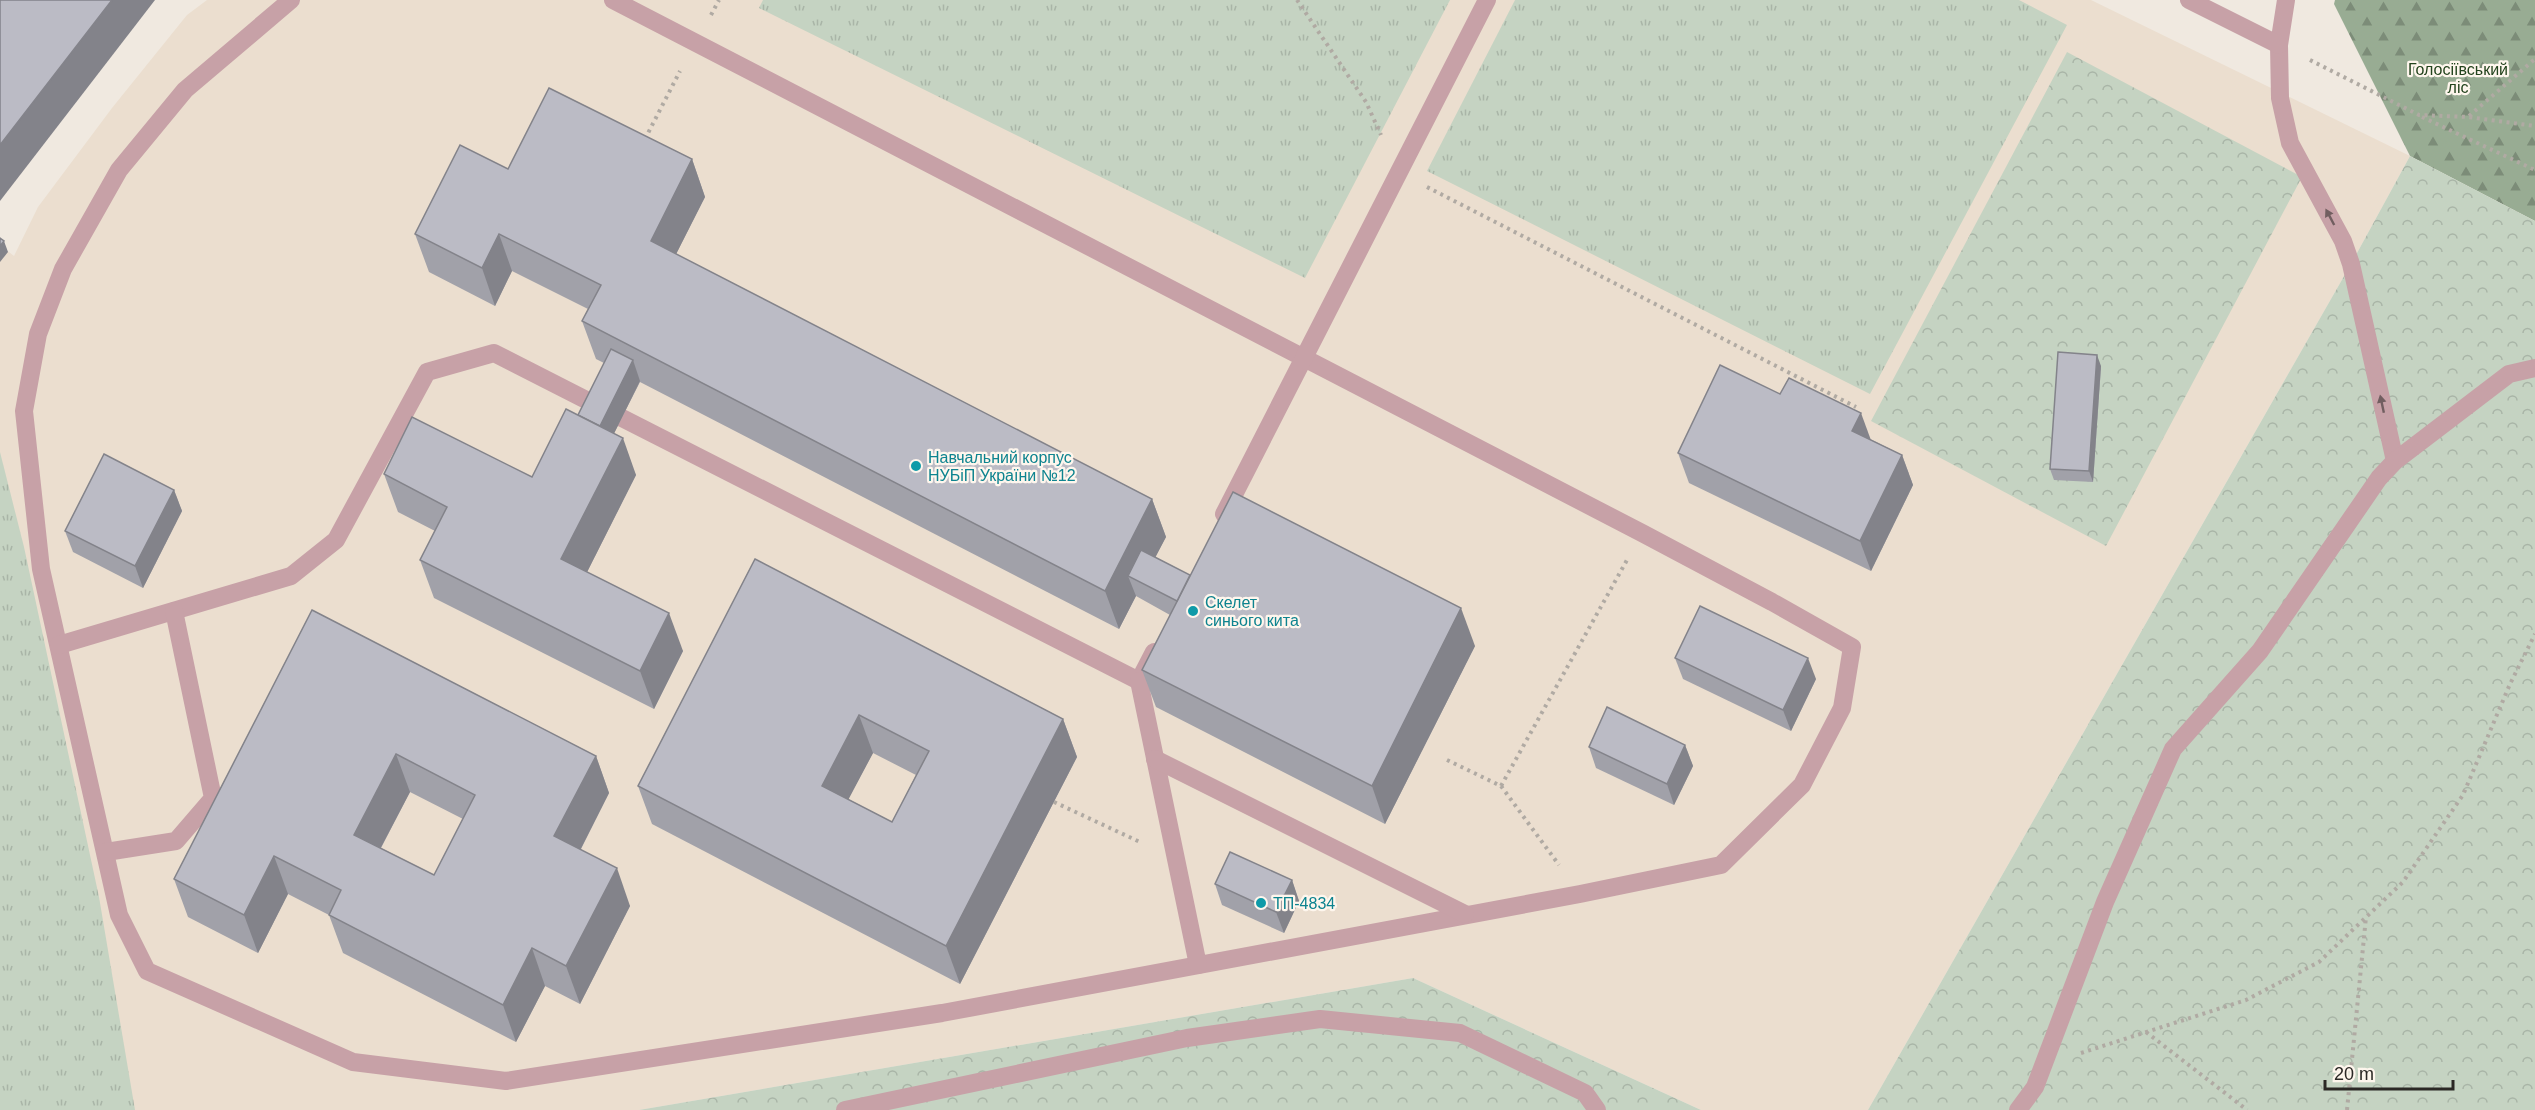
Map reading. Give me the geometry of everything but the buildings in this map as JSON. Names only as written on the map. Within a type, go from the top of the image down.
[{"type":"street","points":[[291,0],[185,90],[119,170],[63,269],[38,334],[24,411],[41,569],[106,852],[118,915],[147,971],[353,1062],[506,1081],[942,1013],[1580,894],[1721,865],[1802,785],[1842,708],[1852,648],[1772,602],[1642,534],[613,0]]},
{"type":"street","points":[[1218,527],[1487,0]]},
{"type":"street","points":[[2189,0],[2279,45]]},
{"type":"street","points":[[2286,0],[2279,45],[2280,98],[2290,143],[2343,241],[2351,264],[2395,461]]},
{"type":"street","points":[[59,645],[291,576],[336,540],[428,372],[494,353],[600,407]]},
{"type":"street","points":[[2018,1110],[2035,1087],[2105,902],[2173,749],[2260,651],[2356,510],[2379,478],[2395,461],[2509,374],[2535,368]]},
{"type":"street","points":[[622,418],[1139,681]]},
{"type":"street","points":[[106,852],[176,842],[213,798],[174,610]]},
{"type":"street","points":[[1163,634],[1139,681],[1198,965]]},
{"type":"street","points":[[1155,759],[1465,915]]},
{"type":"street","points":[[845,1110],[1187,1038],[1320,1019],[1460,1033],[1585,1093],[1597,1110]]},
{"type":"path","points":[[1297,0],[1366,102],[1399,173],[1856,407]]},
{"type":"path","points":[[644,141],[695,43]]},
{"type":"path","points":[[2279,45],[2535,170]]},
{"type":"path","points":[[2468,117],[2535,59]]},
{"type":"path","points":[[2419,115],[2468,117],[2535,126]]},
{"type":"path","points":[[1501,786],[1642,534]]},
{"type":"path","points":[[2043,1065],[2246,1000],[2319,962],[2403,882],[2463,795],[2510,684],[2535,634]]},
{"type":"path","points":[[1447,760],[1501,786],[1580,894]]},
{"type":"path","points":[[1054,802],[1176,859]]},
{"type":"path","points":[[2347,1110],[2366,917]]},
{"type":"path","points":[[2146,1032],[2247,1110]]},
{"type":"shaded area","points":[[207,0],[2091,0],[2410,156],[2351,264],[1868,1110],[1701,1110],[1413,978],[639,1110],[0,1110],[0,245],[14,256],[38,207],[112,108],[187,15]]},
{"type":"green space","points":[[763,0],[1450,0],[1305,278],[759,8]]},
{"type":"green space","points":[[1515,0],[2019,0],[2067,25],[1870,394],[1427,171]]},
{"type":"green space","name":"Голосіївський ліс","points":[[2335,0],[2535,0],[2535,221],[2410,156],[2334,4]]},
{"type":"green space","points":[[2067,52],[2302,177],[2106,546],[1871,421]]},
{"type":"green space","points":[[2410,156],[2535,221],[2535,1110],[1868,1110],[2351,264]]},
{"type":"green space","points":[[0,452],[24,547],[99,897],[135,1110],[0,1110]]},
{"type":"green space","points":[[1413,978],[1701,1110],[639,1110]]},
{"type":"place","name":"Навчальний корпус НУБіП України №12","points":[[916,466]]},
{"type":"place","name":"Скелет синього кита","points":[[1193,611]]},
{"type":"place","name":"ТП-4834","points":[[1261,903]]}]
